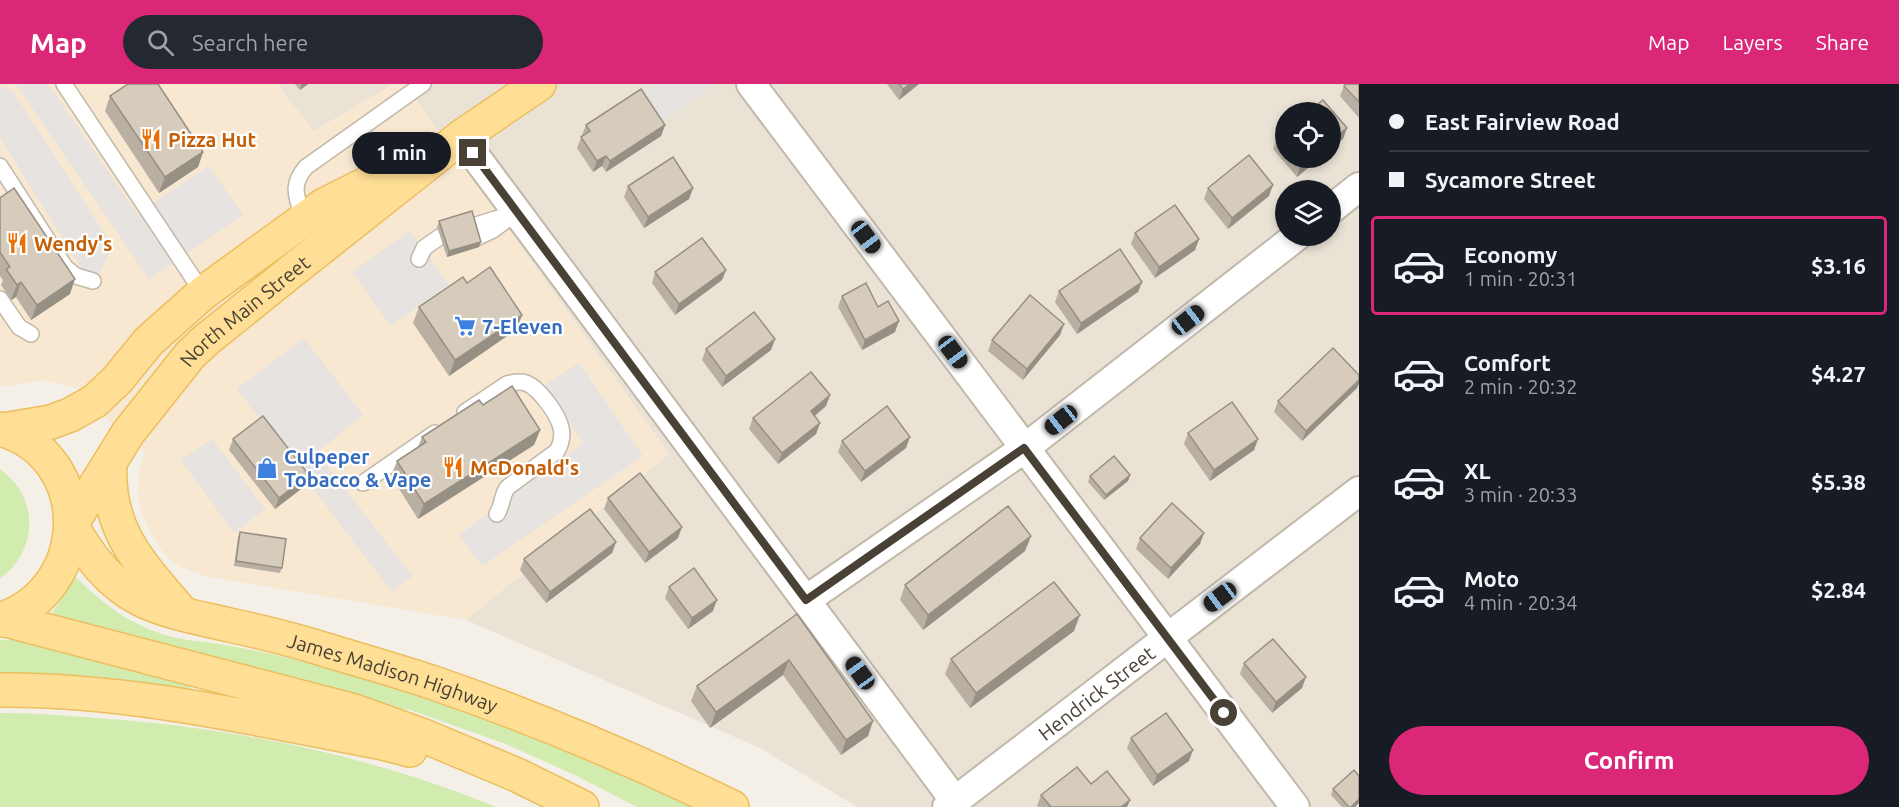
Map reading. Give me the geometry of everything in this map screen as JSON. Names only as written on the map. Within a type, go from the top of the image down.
[{"type":"main road","name":"North Main Street","points":[[71,525],[128,433],[176,371],[198,348],[461,137],[539,84]]},
{"type":"main road","name":"North Main Street","points":[[2,430],[51,422],[76,412],[95,400],[117,380],[149,341],[203,292],[303,220],[324,205],[461,137]]},
{"type":"main road","name":"North Main Street","points":[[1,619],[21,611],[38,599],[52,583],[63,566],[69,546],[71,525],[70,505],[63,484],[53,467],[39,451],[22,439],[2,430]]},
{"type":"main road","points":[[110,463],[111,497],[124,537],[141,565],[183,614]]},
{"type":"main road","name":"James Madison Highway","points":[[71,525],[86,551],[106,574],[118,585],[143,600],[183,614],[285,637],[435,684],[549,726],[671,777],[732,807]]},
{"type":"main road","points":[[1,619],[354,711],[435,740],[517,775],[582,807]]},
{"type":"main road","points":[[0,690],[84,693],[168,703],[383,743],[471,767],[575,807]]},
{"type":"street","points":[[751,84],[1295,807]]},
{"type":"street","points":[[461,137],[806,600],[951,804]]},
{"type":"street","points":[[1341,202],[1359,188]]},
{"type":"street","points":[[806,600],[1024,448],[1284,246]]},
{"type":"street","name":"Hendrick Street","points":[[951,804],[1359,490]]},
{"type":"lane","points":[[64,84],[203,292]]},
{"type":"lane","points":[[303,220],[295,186],[298,176],[306,167],[423,84]]},
{"type":"lane","points":[[0,166],[65,267],[72,274],[93,281]]},
{"type":"lane","points":[[474,232],[493,230],[517,212]]},
{"type":"lane","points":[[0,299],[19,327],[31,334]]},
{"type":"lane","points":[[363,483],[507,384],[526,383],[542,395],[559,422],[562,435],[560,445],[551,457],[504,491],[497,514]]},
{"type":"shaded area","points":[[0,84],[277,84],[314,131],[393,84],[405,84],[669,454],[466,620],[204,576],[179,566],[165,555],[143,517],[138,498],[139,471],[145,452],[104,416],[77,388],[43,380],[0,387]]},
{"type":"shaded area","points":[[16,84],[48,84],[137,214],[209,166],[243,215],[149,279]]},
{"type":"shaded area","points":[[277,84],[393,84],[314,131]]},
{"type":"shaded area","points":[[405,84],[1359,84],[1359,807],[857,807],[760,748],[466,620],[669,454]]},
{"type":"shaded area","points":[[655,84],[716,84],[660,124],[640,94]]},
{"type":"shaded area","points":[[2,85],[14,93],[113,247],[92,286],[0,137],[0,88]]},
{"type":"shaded area","points":[[410,231],[449,285],[391,326],[352,272]]},
{"type":"shaded area","points":[[304,338],[363,415],[317,452],[412,576],[392,592],[237,389]]},
{"type":"shaded area","points":[[579,363],[643,456],[482,566],[459,535],[583,443],[545,385]]},
{"type":"shaded area","points":[[212,439],[265,509],[234,533],[181,460]]},
{"type":"green space","points":[[0,469],[13,480],[22,494],[29,524],[22,553],[13,567],[0,578]]},
{"type":"green space","points":[[75,578],[122,616],[148,629],[182,639],[228,645],[288,658],[390,687],[517,731],[695,807],[637,807],[575,775],[506,744],[410,710],[281,687],[53,616],[52,613]]},
{"type":"green space","points":[[29,639],[196,686],[190,688],[109,679],[0,675],[0,640]]},
{"type":"green space","points":[[0,713],[147,722],[249,736],[349,758],[399,772],[496,807],[0,807]]},
{"type":"building","name":"Pizza Hut","points":[[128,84],[158,84],[203,152],[165,177],[110,96]]},
{"type":"building","points":[[899,84],[910,84],[903,89]]},
{"type":"building","points":[[1359,84],[1359,102],[1344,86]]},
{"type":"building","points":[[641,89],[665,125],[610,161],[606,156],[597,161],[581,137],[590,131],[586,125]]},
{"type":"building","points":[[1341,121],[1347,128],[1341,133]]},
{"type":"building","points":[[1249,155],[1273,185],[1232,218],[1208,188]]},
{"type":"building","points":[[673,157],[693,188],[648,217],[628,186]]},
{"type":"building","name":"Wendy's","points":[[14,188],[75,279],[37,305],[21,282],[17,285],[6,269],[10,267],[0,252],[0,198]]},
{"type":"building","points":[[1175,205],[1199,239],[1159,267],[1135,233]]},
{"type":"building","points":[[472,211],[481,242],[449,251],[439,221]]},
{"type":"building","points":[[702,238],[726,270],[679,304],[655,272]]},
{"type":"building","points":[[1120,249],[1142,282],[1081,323],[1059,291]]},
{"type":"building","name":"7-Eleven","points":[[490,267],[522,315],[455,360],[419,307],[463,277],[467,283]]},
{"type":"building","points":[[866,283],[878,307],[888,301],[899,321],[865,340],[842,296]]},
{"type":"building","points":[[1030,295],[1064,324],[1027,369],[992,340]]},
{"type":"building","points":[[754,312],[775,339],[726,376],[706,349]]},
{"type":"building","points":[[1333,348],[1359,375],[1359,380],[1306,431],[1278,401]]},
{"type":"building","points":[[811,372],[830,395],[811,411],[820,423],[782,453],[753,418]]},
{"type":"building","name":"McDonald's","points":[[512,386],[540,430],[424,504],[397,461],[426,442],[422,437],[479,400],[483,405]]},
{"type":"building","points":[[1232,402],[1258,439],[1214,470],[1188,433]]},
{"type":"building","points":[[887,406],[910,437],[865,471],[842,441]]},
{"type":"building","name":"Culpeper Tobacco & Vape","points":[[263,416],[309,475],[279,498],[233,439]]},
{"type":"building","points":[[1114,456],[1130,475],[1106,495],[1090,476]]},
{"type":"building","points":[[640,473],[682,527],[649,552],[608,498]]},
{"type":"building","points":[[1172,503],[1204,533],[1171,568],[1140,538]]},
{"type":"building","points":[[1008,506],[1031,536],[928,615],[905,585]]},
{"type":"building","points":[[590,509],[616,542],[550,592],[524,559]]},
{"type":"building","points":[[240,532],[286,539],[282,568],[236,561]]},
{"type":"building","points":[[694,568],[717,600],[692,618],[669,587]]},
{"type":"building","points":[[1054,582],[1080,615],[976,693],[951,659]]},
{"type":"building","points":[[797,614],[873,721],[846,740],[789,660],[716,712],[697,686]]},
{"type":"building","points":[[1273,639],[1306,677],[1276,702],[1244,663]]},
{"type":"building","points":[[1166,713],[1193,750],[1157,775],[1131,738]]},
{"type":"building","points":[[1077,767],[1091,784],[1107,771],[1130,800],[1121,807],[1051,807],[1041,795]]},
{"type":"building","points":[[1354,770],[1359,776],[1359,799],[1349,807],[1333,789]]},
{"type":"place","name":"Pizza Hut","points":[[151,139]]},
{"type":"place","name":"Wendy's","points":[[17,243]]},
{"type":"place","name":"7-Eleven","points":[[465,326]]},
{"type":"place","name":"McDonald's","points":[[453,467]]},
{"type":"place","name":"Culpeper Tobacco & Vape","points":[[267,468]]},
{"type":"route","points":[[473,153],[806,600],[1024,448],[1224,713]]}]
